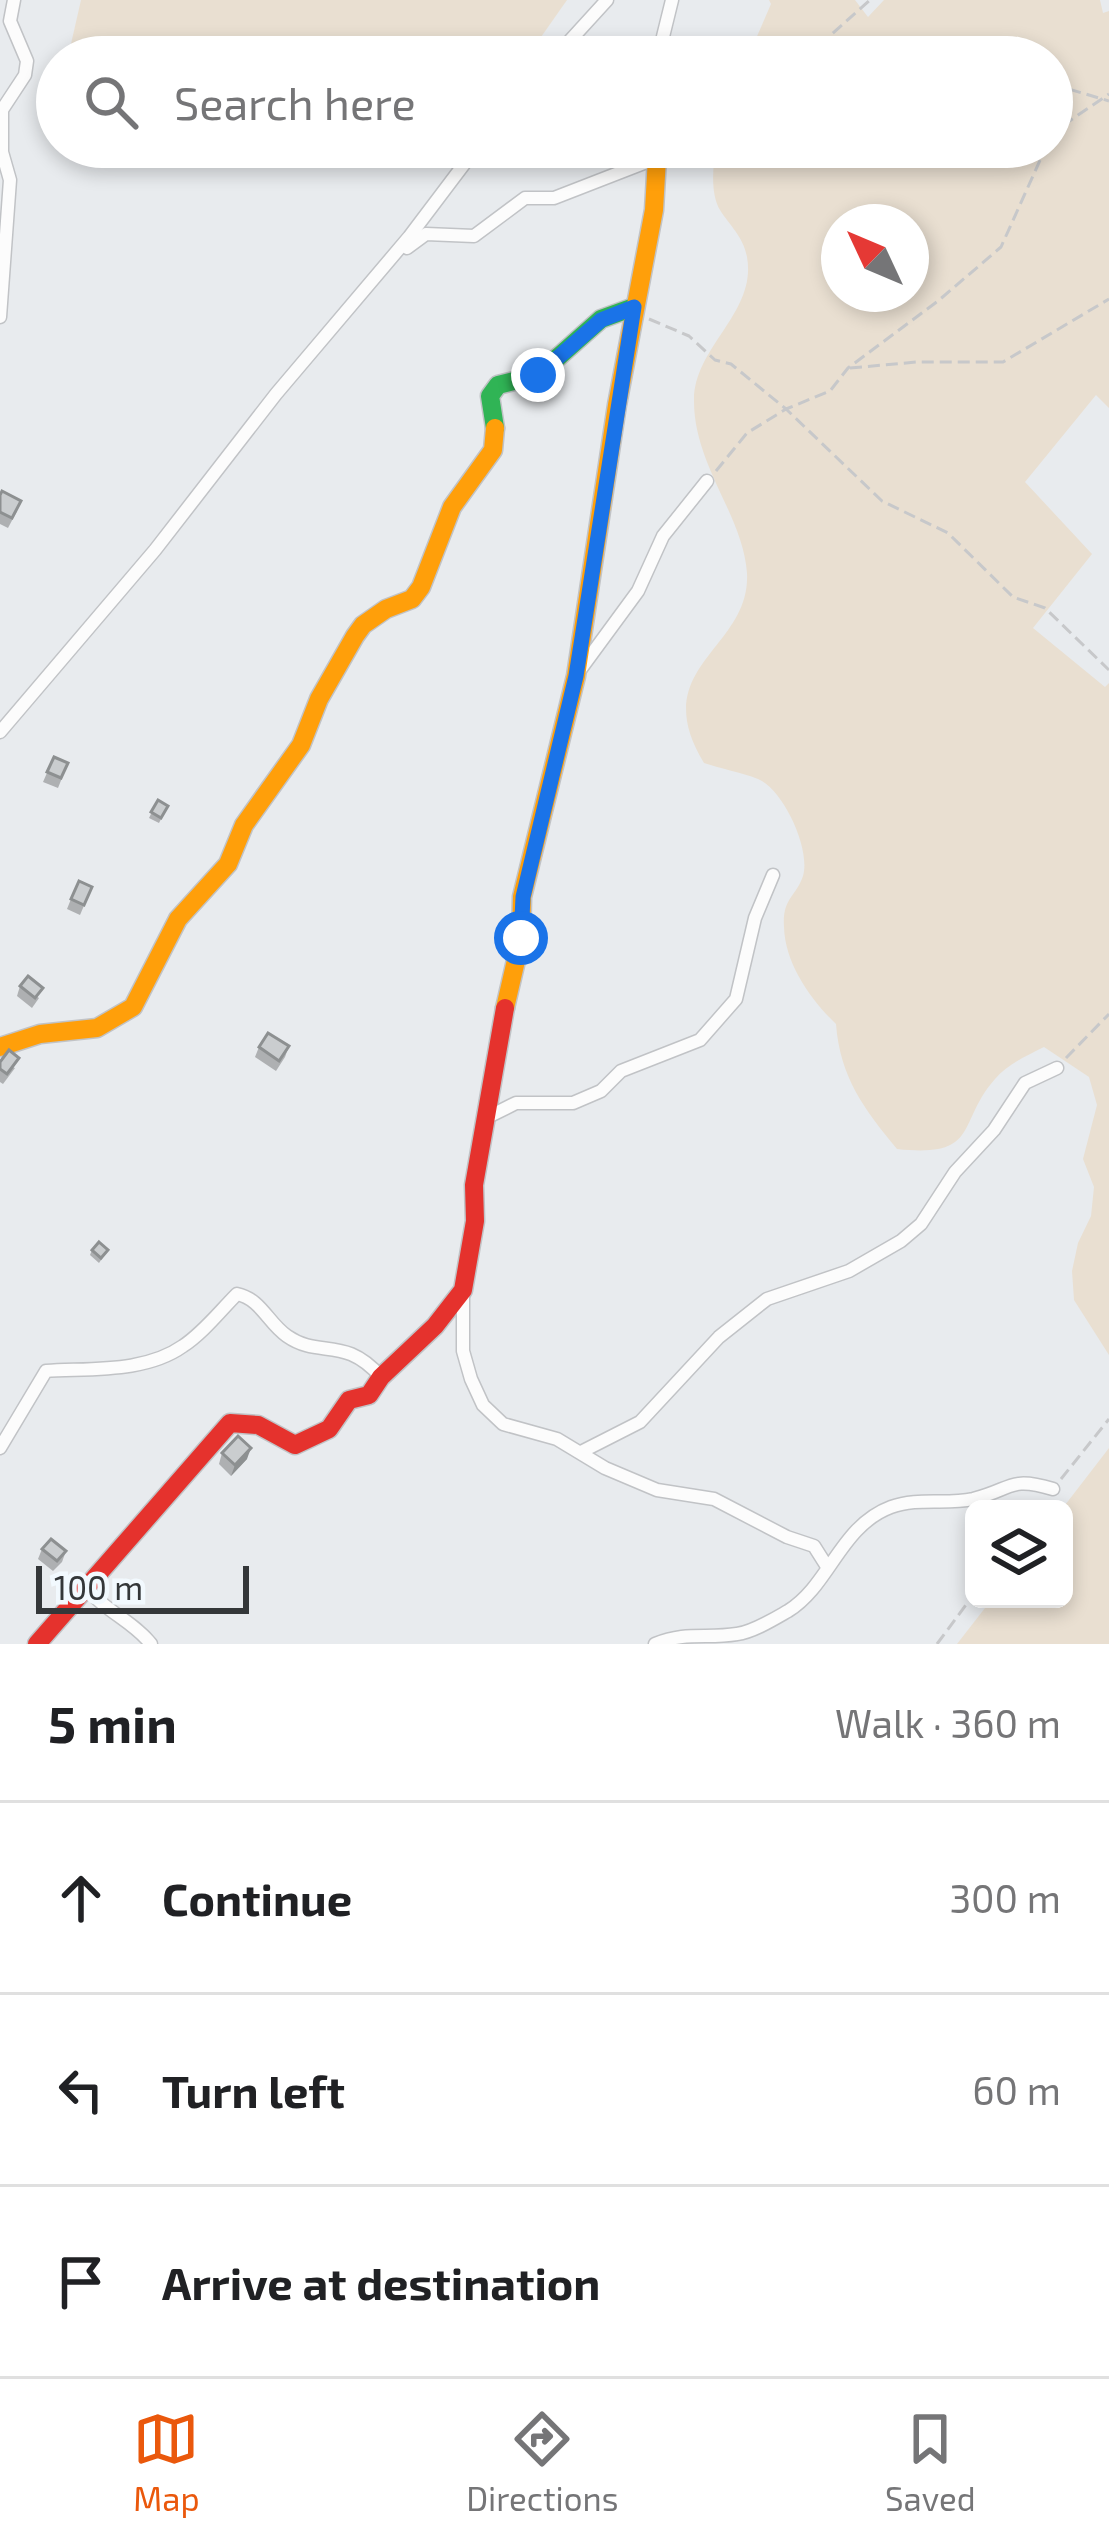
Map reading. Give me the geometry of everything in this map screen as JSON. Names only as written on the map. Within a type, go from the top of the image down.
[{"type":"street","points":[[0,317],[10,180],[2,152],[2,110],[26,75],[26,61],[10,21],[14,0]]},
{"type":"street","points":[[574,36],[607,0]]},
{"type":"street","points":[[663,36],[672,0]]},
{"type":"street","points":[[0,732],[126,586],[461,168]]},
{"type":"street","points":[[400,249],[425,234],[474,236],[525,198],[554,198],[620,168]]},
{"type":"street","points":[[655,168],[654,210],[634,307],[576,676],[523,897],[521,938],[498,1039],[474,1185],[475,1220],[463,1290],[463,1351],[483,1405],[503,1424],[556,1439],[604,1468],[657,1490],[715,1499],[787,1538],[814,1546],[826,1565]]},
{"type":"street","points":[[0,1047],[40,1034],[97,1028],[133,1007],[178,920],[228,864],[244,825],[286,769],[355,636],[386,609],[412,599],[421,587],[452,507],[493,450],[497,437],[490,396],[498,385],[538,375],[601,320],[634,307]]},
{"type":"street","points":[[576,676],[638,591],[676,518],[707,481]]},
{"type":"street","points":[[488,1117],[516,1103],[573,1103],[601,1091],[620,1071],[700,1040],[736,999],[752,945],[754,918],[773,875]]},
{"type":"street","points":[[581,1452],[640,1422],[718,1337],[767,1299],[849,1271],[901,1241],[921,1224],[1025,1083],[1057,1068]]},
{"type":"street","points":[[37,1644],[199,1453],[230,1424],[258,1425],[295,1445],[329,1430],[349,1400],[369,1395],[380,1377],[411,1353],[463,1290]]},
{"type":"street","points":[[0,1448],[46,1371],[130,1366],[158,1359],[184,1346],[237,1294],[250,1297],[288,1337],[314,1346],[342,1348],[368,1362],[380,1377]]},
{"type":"street","points":[[656,1644],[683,1634],[740,1634],[791,1609],[812,1590],[826,1565],[862,1523],[886,1508],[914,1501],[970,1499],[1024,1480],[1053,1489]]},
{"type":"street","points":[[85,1585],[98,1605],[152,1644]]},
{"type":"path","points":[[830,36],[870,0]]},
{"type":"path","points":[[1073,89],[1108,98]]},
{"type":"path","points":[[1073,119],[1108,98]]},
{"type":"path","points":[[707,481],[747,433],[786,409],[830,391],[848,368],[938,301],[1000,247],[1036,168]]},
{"type":"path","points":[[848,368],[1003,362],[1109,299]]},
{"type":"path","points":[[634,307],[650,323],[689,336],[715,360],[731,364],[786,409],[882,501],[948,532],[1013,597],[1045,608],[1109,670]]},
{"type":"path","points":[[1057,1068],[1109,1014]]},
{"type":"path","points":[[1053,1489],[1109,1419]]},
{"type":"path","points":[[937,1644],[965,1606]]},
{"type":"shaded area","points":[[81,0],[567,0],[542,36],[73,36]]},
{"type":"shaded area","points":[[769,0],[855,0],[868,17],[884,0],[1100,0],[1103,13],[1109,11],[1109,408],[1096,395],[1025,482],[1092,554],[1033,628],[1105,687],[1109,683],[1109,1355],[1074,1300],[1072,1271],[1091,1216],[1094,1187],[1083,1159],[1097,1105],[1089,1077],[1044,1047],[995,1079],[955,1142],[942,1148],[897,1149],[856,1091],[836,1024],[809,993],[789,954],[785,910],[803,876],[804,864],[793,821],[767,785],[704,763],[689,730],[686,703],[705,660],[734,622],[744,599],[747,573],[737,530],[701,445],[694,399],[704,362],[735,312],[748,277],[742,243],[715,196],[713,168],[1073,168],[1073,36],[757,36]]},
{"type":"shaded area","points":[[1109,1448],[1109,1644],[957,1644],[985,1608],[1073,1608],[1073,1500],[1069,1500]]},
{"type":"building","points":[[2,491],[21,501],[12,518],[0,512]]},
{"type":"building","points":[[54,757],[68,763],[61,778],[47,772]]},
{"type":"building","points":[[158,800],[168,806],[161,818],[151,812]]},
{"type":"building","points":[[79,881],[92,887],[84,905],[71,899]]},
{"type":"building","points":[[28,976],[43,988],[35,998],[20,986]]},
{"type":"building","points":[[268,1033],[289,1046],[279,1061],[259,1047]]},
{"type":"building","points":[[9,1050],[19,1058],[7,1074],[0,1062]]},
{"type":"building","points":[[99,1242],[108,1250],[101,1258],[92,1250]]},
{"type":"building","points":[[238,1436],[251,1448],[235,1465],[222,1453]]},
{"type":"building","points":[[51,1539],[66,1551],[57,1561],[42,1549]]},
{"type":"traffic: fast","points":[[495,428],[490,396],[498,385],[538,375],[601,319],[634,307]]},
{"type":"traffic: slow","points":[[505,1008],[521,939],[522,897],[576,676],[617,405],[654,210],[656,168]]},
{"type":"traffic: slow","points":[[0,1047],[40,1034],[97,1028],[133,1007],[178,919],[228,864],[244,825],[301,745],[319,699],[355,636],[386,609],[412,599],[421,587],[452,507],[493,450],[495,428]]},
{"type":"traffic: jam","points":[[37,1644],[230,1423],[258,1425],[295,1445],[329,1429],[349,1400],[369,1395],[463,1290],[475,1221],[474,1185],[505,1008]]},
{"type":"route","points":[[521,938],[523,897],[576,676],[634,307],[601,320],[538,375]]}]
